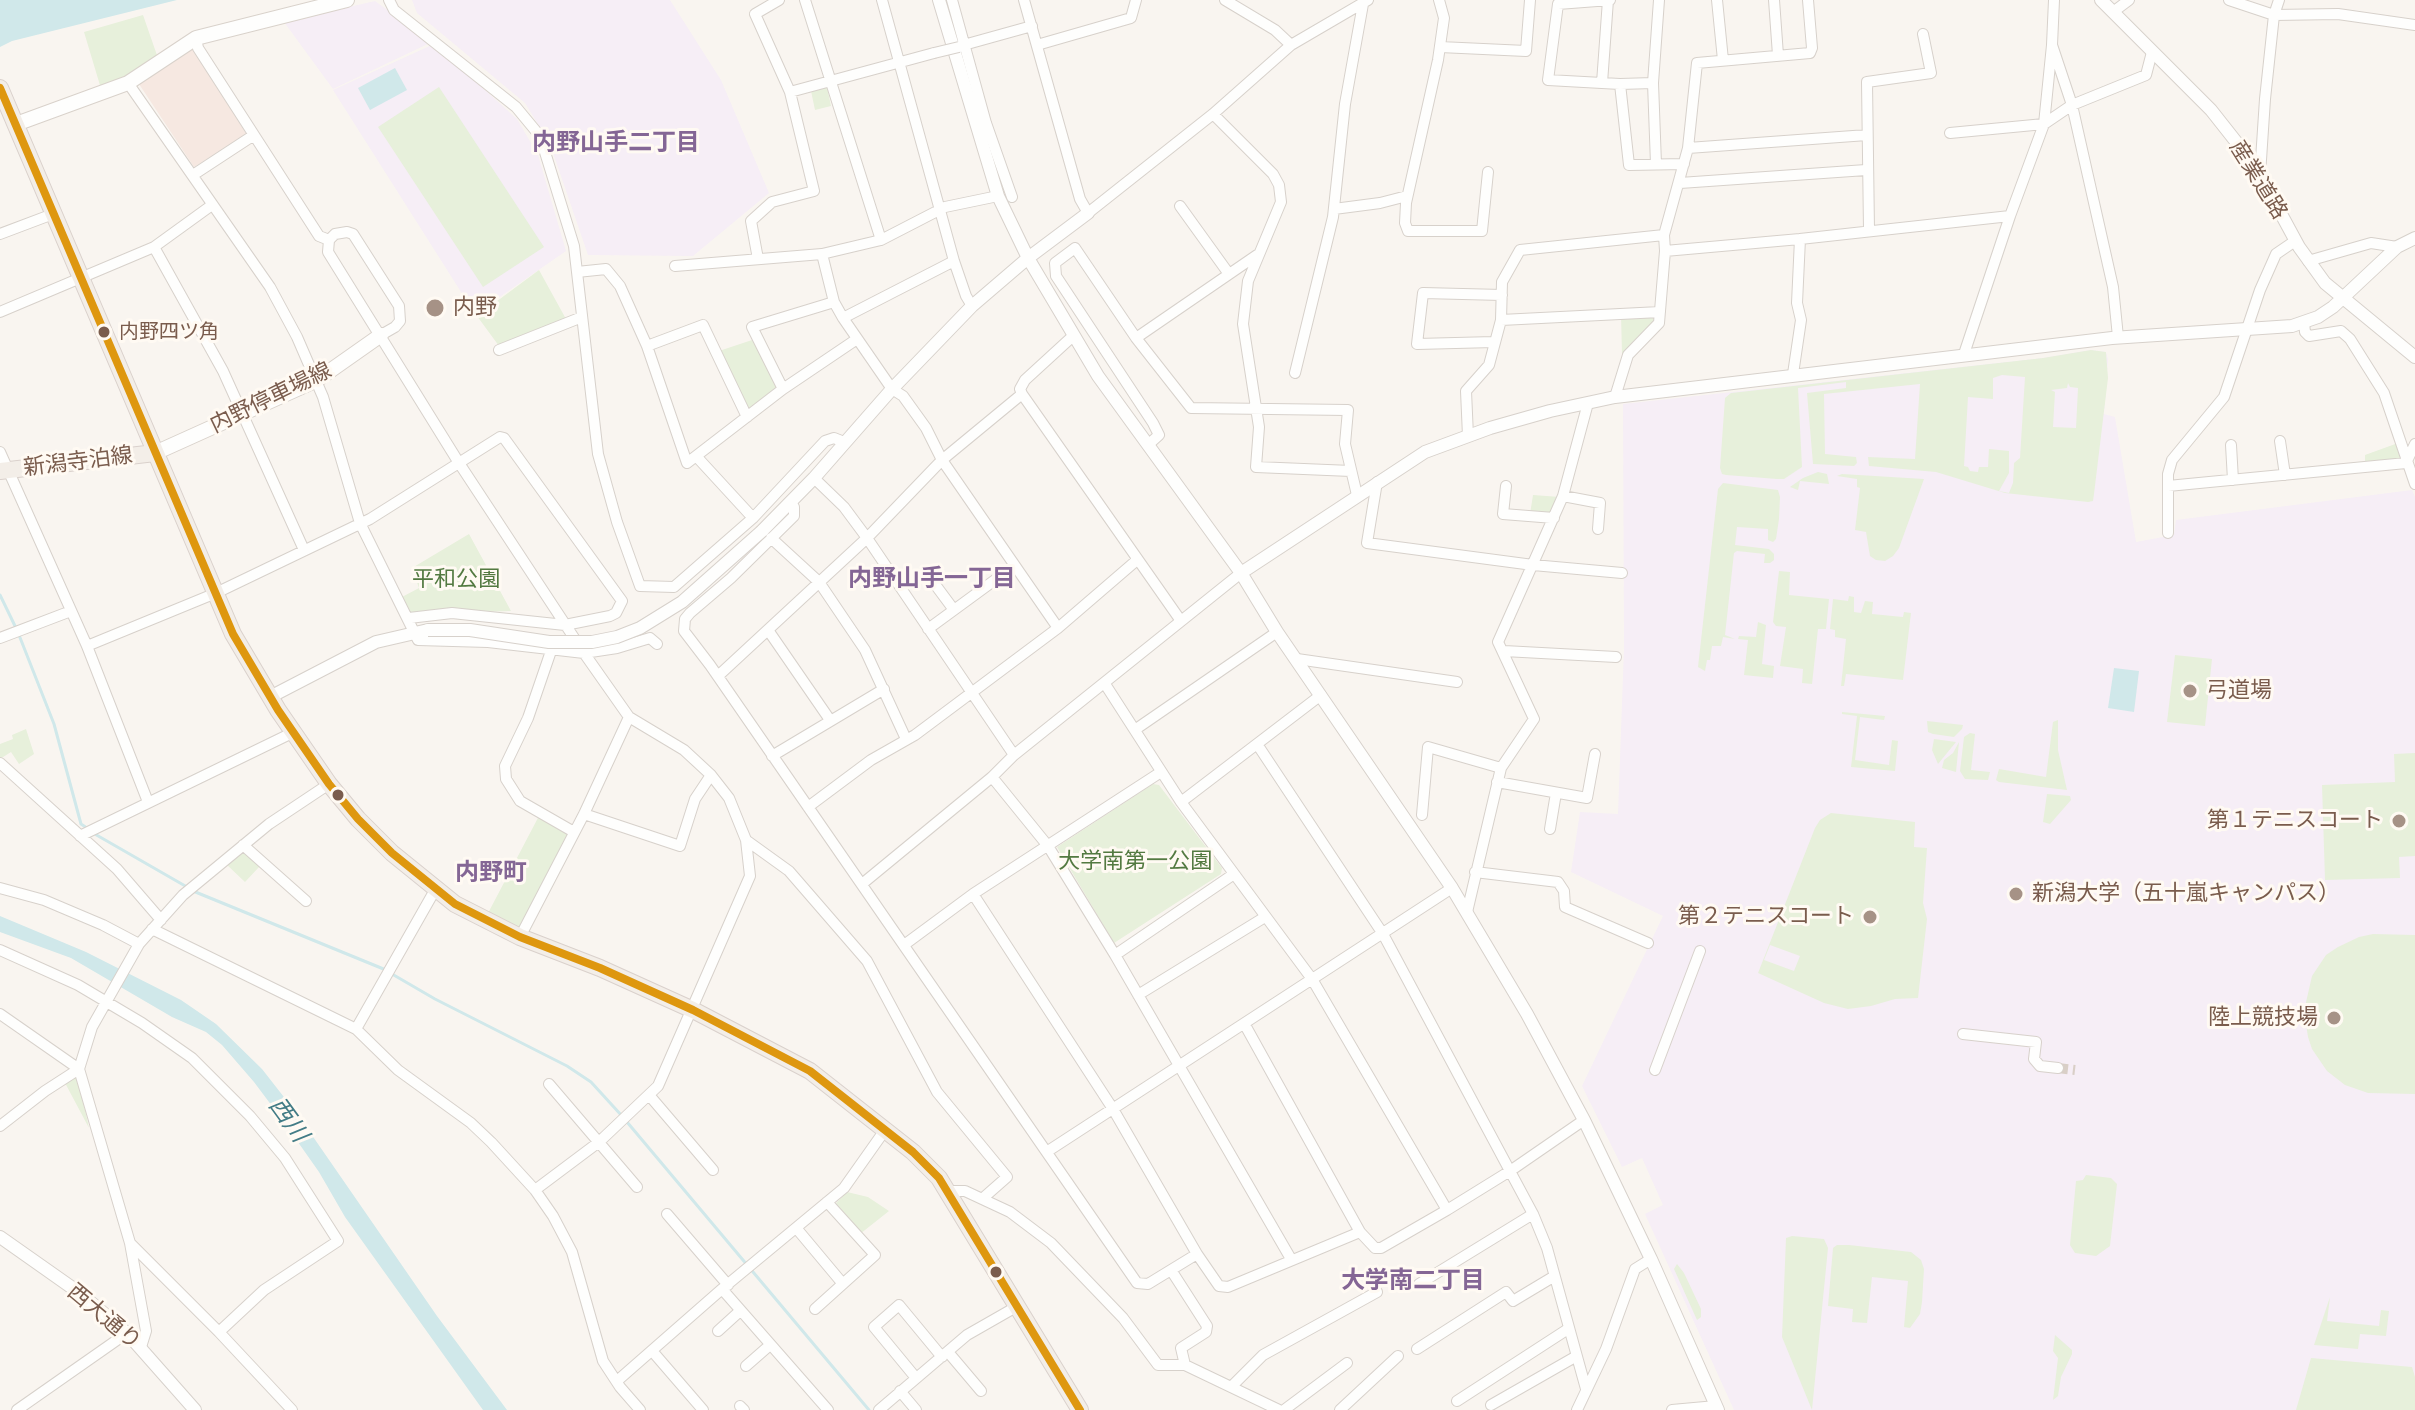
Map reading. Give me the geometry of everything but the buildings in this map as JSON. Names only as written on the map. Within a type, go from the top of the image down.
[{"type":"main road","points":[[16,124],[128,83],[196,38],[327,2],[347,0]]},
{"type":"main road","points":[[0,90],[233,634],[270,697],[329,784],[392,853],[455,904],[520,937],[600,968],[693,1010],[810,1071],[913,1152],[939,1178],[1080,1410]]},
{"type":"main road","name":"内野停車場線","points":[[155,453],[317,380],[381,335]]},
{"type":"main road","name":"新潟寺泊線","points":[[4,470],[155,453]]},
{"type":"street","points":[[389,0],[394,10],[516,107],[540,136],[574,246],[598,454],[617,522],[640,586],[674,587],[753,518],[825,441],[834,438],[844,442]]},
{"type":"street","points":[[758,259],[751,221],[772,202],[814,191],[790,92],[755,14],[779,0]]},
{"type":"street","points":[[805,0],[881,240]]},
{"type":"street","points":[[882,0],[938,210],[972,306]]},
{"type":"street","points":[[939,0],[998,196],[1028,258],[1098,376],[1241,573],[1277,632],[1452,888],[1527,1014],[1584,1120],[1651,1259],[1717,1408],[1672,1410]]},
{"type":"street","points":[[952,0],[962,46],[1012,197]]},
{"type":"street","points":[[1024,0],[1080,199],[1088,213]]},
{"type":"street","points":[[1037,45],[1131,18],[1136,0]]},
{"type":"street","points":[[1225,0],[1275,30],[1291,45]]},
{"type":"street","points":[[1439,0],[1444,18],[1407,196],[1405,223],[1408,231],[1482,231],[1488,172]]},
{"type":"street","points":[[1440,47],[1526,51],[1530,0]]},
{"type":"street","points":[[1602,83],[1609,0],[1558,4],[1548,80],[1602,83],[1620,84],[1653,83]]},
{"type":"street","points":[[1656,164],[1653,83],[1659,0]]},
{"type":"street","points":[[1717,0],[1723,60]]},
{"type":"street","points":[[1774,0],[1778,55]]},
{"type":"street","points":[[1615,397],[1628,355],[1659,323],[1664,235],[1688,148],[1697,63],[1811,51],[1808,0]]},
{"type":"street","points":[[1964,354],[2044,124],[2054,0]]},
{"type":"street","name":"産業道路","points":[[2101,0],[2211,110],[2260,175],[2295,241],[2325,283],[2415,357]]},
{"type":"street","points":[[2113,12],[2129,0]]},
{"type":"street","points":[[2229,0],[2274,15],[2338,14],[2415,25]]},
{"type":"street","points":[[2260,175],[2274,15],[2279,0]]},
{"type":"street","points":[[1197,1254],[1148,1284],[1137,1283],[684,631],[685,619],[766,535],[844,442],[972,306],[1028,258],[1213,114],[1291,45],[1366,2]]},
{"type":"street","points":[[1295,373],[1334,209],[1345,104],[1366,2]]},
{"type":"street","points":[[790,92],[1032,26]]},
{"type":"street","points":[[1869,230],[1867,82],[1931,73],[1923,34]]},
{"type":"street","points":[[196,38],[198,48],[319,236],[329,240]]},
{"type":"street","points":[[2052,45],[2072,105],[2113,287],[2118,337]]},
{"type":"street","points":[[1950,133],[2044,124],[2072,105],[2146,75],[2152,52]]},
{"type":"street","points":[[128,83],[270,287],[317,380],[360,523],[409,618],[422,631]]},
{"type":"street","points":[[1620,84],[1629,165],[1684,164]]},
{"type":"street","points":[[1213,114],[1273,174],[1279,185],[1281,202],[1248,281],[1243,324],[1259,427],[1256,467],[1351,471]]},
{"type":"street","points":[[193,175],[254,135]]},
{"type":"street","points":[[1688,148],[1867,135]]},
{"type":"street","points":[[1680,183],[1866,170]]},
{"type":"street","points":[[675,266],[822,254],[881,240],[938,210],[998,196]]},
{"type":"street","points":[[1334,209],[1407,196]]},
{"type":"street","points":[[0,312],[154,247],[212,205]]},
{"type":"street","points":[[1180,206],[1229,274]]},
{"type":"street","points":[[0,234],[53,214]]},
{"type":"street","points":[[1665,251],[2010,216]]},
{"type":"street","points":[[329,240],[342,232],[353,234],[399,306],[400,321],[381,335]]},
{"type":"street","points":[[1468,436],[1466,391],[1489,365],[1501,320],[1502,282],[1520,250],[1664,235]]},
{"type":"street","points":[[862,884],[992,777],[1014,755],[1241,573],[1425,452],[1550,411],[1615,397],[2118,337],[2292,326],[2318,317],[2343,299],[2397,247],[2415,238]]},
{"type":"street","points":[[1793,374],[1801,320],[1797,303],[1800,239]]},
{"type":"street","points":[[329,240],[328,252],[459,463],[584,653],[629,717],[684,750],[711,775],[729,798],[746,840],[750,876],[658,1086],[599,1142],[535,1190]]},
{"type":"street","points":[[2168,533],[2168,486],[2172,460],[2224,397],[2260,290],[2276,254],[2295,241]]},
{"type":"street","points":[[2308,261],[2371,243],[2397,247]]},
{"type":"street","points":[[154,247],[243,412],[304,550]]},
{"type":"street","points":[[1149,444],[1159,435],[1153,423],[1056,276],[1055,263],[1075,248],[1136,338],[1191,408],[1348,410],[1345,444],[1357,495]]},
{"type":"street","points":[[1136,338],[1258,253]]},
{"type":"street","points":[[822,254],[834,302],[843,318],[892,389],[903,396],[926,428],[942,460],[1058,628]]},
{"type":"street","points":[[843,318],[954,261]]},
{"type":"street","points":[[577,272],[606,269],[620,286],[647,346],[687,463],[783,389],[857,339]]},
{"type":"street","points":[[1494,342],[1417,344],[1423,293],[1502,295]]},
{"type":"street","points":[[783,389],[752,327],[834,302]]},
{"type":"street","points":[[1501,320],[1660,312]]},
{"type":"street","points":[[499,350],[582,317]]},
{"type":"street","points":[[2304,323],[2309,336],[2341,331],[2350,339],[2384,393],[2415,484]]},
{"type":"street","points":[[647,346],[703,325],[747,417]]},
{"type":"street","points":[[1073,336],[1025,380],[1020,389],[1181,621]]},
{"type":"street","points":[[718,676],[867,538],[942,460],[1022,394]]},
{"type":"street","points":[[1467,912],[1501,768],[1534,719],[1498,642],[1563,496],[1588,403]]},
{"type":"street","points":[[87,646],[216,593],[370,519],[495,439],[504,438],[622,601],[616,613],[589,622],[565,625],[452,613],[409,618]]},
{"type":"street","points":[[2280,441],[2285,475]]},
{"type":"street","points":[[2406,463],[2415,444]]},
{"type":"street","points":[[2231,445],[2233,480]]},
{"type":"street","points":[[0,452],[4,470],[87,646],[148,802]]},
{"type":"street","points":[[696,456],[753,518]]},
{"type":"street","points":[[2168,486],[2406,463]]},
{"type":"street","points":[[814,478],[844,507],[867,538],[1014,755]]},
{"type":"street","points":[[1377,482],[1367,543],[1533,565],[1622,573]]},
{"type":"street","points":[[1506,486],[1503,514],[1554,518]]},
{"type":"street","points":[[1563,496],[1600,503],[1598,529]]},
{"type":"street","points":[[766,535],[819,582],[865,650],[906,739]]},
{"type":"street","points":[[270,697],[376,642],[422,631],[470,630],[549,642],[592,642],[617,637],[640,628],[682,602],[766,535]]},
{"type":"street","points":[[808,807],[871,760],[915,735],[1058,628],[1137,560]]},
{"type":"street","points":[[928,629],[1014,566]]},
{"type":"street","points":[[931,579],[954,610]]},
{"type":"street","points":[[0,638],[71,611]]},
{"type":"street","points":[[768,630],[830,720]]},
{"type":"street","points":[[422,631],[418,640],[488,642],[584,653],[650,638],[657,644]]},
{"type":"street","points":[[1136,729],[1277,632]]},
{"type":"street","points":[[551,651],[528,718],[505,766],[506,779],[520,801],[574,832]]},
{"type":"street","points":[[1504,651],[1616,657]]},
{"type":"street","points":[[1297,659],[1457,682]]},
{"type":"street","points":[[1105,684],[1181,802],[1312,979],[1447,1210]]},
{"type":"street","points":[[772,756],[884,689]]},
{"type":"street","points":[[1181,802],[1321,695]]},
{"type":"street","points":[[520,937],[584,814],[629,717]]},
{"type":"street","points":[[80,836],[294,732]]},
{"type":"street","points":[[1257,744],[1383,934],[1533,1214],[1547,1248],[1586,1389]]},
{"type":"street","points":[[1422,815],[1428,747],[1501,768]]},
{"type":"street","points":[[1497,782],[1587,798],[1595,754]]},
{"type":"street","points":[[0,763],[117,869],[161,920]]},
{"type":"street","points":[[904,945],[973,894],[1161,772]]},
{"type":"street","points":[[584,814],[680,846],[695,799],[711,775]]},
{"type":"street","points":[[992,777],[1048,846],[1115,955],[1291,1259]]},
{"type":"street","points":[[141,1347],[146,1331],[130,1243],[79,1069],[92,1027],[139,944],[183,895],[243,845],[329,784]]},
{"type":"street","points":[[1550,829],[1556,793]]},
{"type":"street","points":[[746,840],[789,871],[867,961],[937,1092],[1007,1177],[982,1199]]},
{"type":"street","points":[[243,845],[306,901]]},
{"type":"street","points":[[1475,872],[1558,882],[1564,891],[1565,907],[1648,943]]},
{"type":"street","points":[[1115,955],[1234,874]]},
{"type":"street","points":[[0,888],[44,900],[139,944]]},
{"type":"street","points":[[1048,1151],[1452,888]]},
{"type":"street","points":[[356,1029],[435,890]]},
{"type":"street","points":[[973,894],[1113,1109],[1197,1254],[1219,1286],[1223,1288],[1360,1232]]},
{"type":"street","points":[[1138,995],[1265,917]]},
{"type":"street","points":[[152,929],[356,1029],[398,1070],[471,1123],[516,1167],[535,1190],[572,1252],[603,1361],[640,1410]]},
{"type":"street","points":[[0,950],[108,998],[192,1058],[240,1106],[285,1158],[338,1241],[264,1290],[219,1332]]},
{"type":"street","points":[[1655,1070],[1700,951]]},
{"type":"street","points":[[0,1014],[79,1069]]},
{"type":"street","points":[[1245,1025],[1360,1232],[1375,1248],[1381,1248],[1447,1210],[1584,1120]]},
{"type":"street","points":[[1963,1034],[2036,1042],[2034,1059],[2040,1066],[2058,1068]]},
{"type":"street","points":[[0,1126],[79,1069]]},
{"type":"street","points":[[549,1084],[637,1187]]},
{"type":"street","points":[[649,1095],[713,1170]]},
{"type":"street","points":[[617,1381],[844,1188],[885,1130]]},
{"type":"street","points":[[947,1191],[965,1191],[1010,1212],[1051,1243],[1123,1318],[1158,1365],[1185,1365],[1282,1410],[1347,1363]]},
{"type":"street","points":[[815,1309],[875,1255],[827,1202]]},
{"type":"street","points":[[667,1214],[725,1287],[740,1311],[828,1410]]},
{"type":"street","points":[[1419,1284],[1533,1214]]},
{"type":"street","points":[[797,1229],[843,1284]]},
{"type":"street","name":"西大通り","points":[[0,1237],[81,1294],[127,1333],[195,1410]]},
{"type":"street","points":[[130,1243],[292,1410]]},
{"type":"street","points":[[1577,1410],[1606,1349],[1635,1269],[1651,1259]]},
{"type":"street","points":[[1171,1270],[1207,1326],[1206,1332],[1181,1348],[1185,1365]]},
{"type":"street","points":[[1417,1349],[1506,1292],[1513,1301],[1553,1277]]},
{"type":"street","points":[[1231,1387],[1263,1355],[1377,1292]]},
{"type":"street","points":[[916,1378],[874,1327],[899,1305],[981,1391]]},
{"type":"street","points":[[879,1410],[967,1335],[1016,1307]]},
{"type":"street","points":[[718,1331],[740,1311]]},
{"type":"street","points":[[1457,1401],[1568,1329]]},
{"type":"street","points":[[17,1410],[127,1333]]},
{"type":"street","points":[[746,1366],[770,1345]]},
{"type":"street","points":[[653,1352],[703,1410]]},
{"type":"street","points":[[1340,1410],[1398,1356]]},
{"type":"street","points":[[1491,1405],[1575,1357]]},
{"type":"street","points":[[900,1391],[916,1410]]},
{"type":"shaded area","points":[[412,0],[670,0],[721,80],[769,193],[693,256],[588,255],[550,144],[525,103],[417,13]]},
{"type":"shaded area","points":[[375,1],[432,42],[333,89],[284,22]]},
{"type":"shaded area","points":[[191,44],[247,135],[194,167],[139,84]]},
{"type":"shaded area","points":[[434,44],[517,119],[538,155],[566,251],[475,314],[333,90]]},
{"type":"shaded area","name":"新潟大学（五十嵐キャンパス）","points":[[2091,350],[2106,352],[2108,359],[2104,414],[2115,417],[2136,542],[2174,535],[2176,520],[2412,490],[2415,497],[2415,1410],[1734,1410],[1645,1214],[1663,1205],[1642,1158],[1622,1167],[1582,1086],[1663,916],[1571,872],[1580,812],[1618,814],[1624,648],[1623,404],[2043,358]]},
{"type":"green space","points":[[143,15],[159,61],[102,92],[84,32]]},
{"type":"green space","points":[[439,87],[544,247],[483,287],[378,127]]},
{"type":"green space","points":[[827,87],[831,106],[815,110],[811,91]]},
{"type":"green space","points":[[539,270],[566,319],[499,346],[477,316]]},
{"type":"green space","points":[[1621,314],[1654,314],[1653,328],[1630,354],[1622,355]]},
{"type":"green space","points":[[752,340],[778,388],[748,411],[719,351]]},
{"type":"green space","points":[[2091,350],[2106,352],[2108,378],[2093,501],[2005,493],[1936,472],[1869,466],[1868,457],[1915,459],[1920,384],[1824,394],[1825,454],[1856,457],[1854,466],[1813,464],[1807,393],[1846,388],[1846,382],[1798,388],[1802,467],[1784,479],[1722,474],[1725,398],[1731,393]],"holes":[[[2002,375],[2025,377],[2020,458],[2014,463],[2009,493],[1999,491],[2009,473],[2009,451],[1989,449],[1988,467],[1979,467],[1978,472],[1964,466],[1968,397],[1993,399],[1993,378]],[[2068,383],[2070,387],[2078,388],[2076,428],[2053,427],[2055,392],[2051,390],[2067,388]]]},
{"type":"green space","points":[[2398,443],[2403,459],[2365,465],[2365,455]]},
{"type":"green space","points":[[1818,472],[1827,474],[1829,484],[1800,481],[1798,490],[1790,487],[1803,478]]},
{"type":"green space","points":[[1837,476],[1924,479],[1899,548],[1885,561],[1870,556],[1866,532],[1855,530],[1860,488],[1857,487],[1857,479]]},
{"type":"green space","points":[[1723,483],[1778,490],[1779,519],[1773,542],[1768,540],[1768,529],[1737,527],[1735,545],[1769,549],[1774,554],[1774,560],[1764,563],[1765,554],[1734,553],[1725,635],[1735,639],[1723,637],[1721,646],[1712,646],[1705,671],[1698,667],[1718,489]]},
{"type":"green space","points":[[1533,495],[1560,497],[1553,516],[1530,514]]},
{"type":"green space","name":"平和公園","points":[[469,534],[511,611],[411,614],[402,597],[419,588],[412,568]]},
{"type":"green space","points":[[1779,571],[1790,572],[1789,595],[1829,599],[1826,629],[1818,629],[1812,684],[1802,683],[1803,669],[1780,666],[1786,627],[1776,626],[1773,622]]},
{"type":"green space","points":[[1849,596],[1854,597],[1854,612],[1861,613],[1865,601],[1873,602],[1872,614],[1903,617],[1904,612],[1911,613],[1903,680],[1846,674],[1844,686],[1841,686],[1846,639],[1835,637],[1835,630],[1830,629],[1833,599],[1848,601]]},
{"type":"green space","points":[[1758,622],[1766,625],[1762,664],[1774,666],[1773,678],[1744,675],[1748,640],[1738,639],[1739,636],[1756,637]]},
{"type":"green space","name":"弓道場","points":[[2175,655],[2212,659],[2205,726],[2167,722]]},
{"type":"green space","points":[[1842,712],[1885,716],[1884,720],[1860,717],[1855,760],[1889,765],[1892,740],[1898,741],[1895,771],[1851,767],[1857,716]]},
{"type":"green space","points":[[2058,720],[2058,750],[2067,790],[1996,780],[1999,769],[2046,777],[2053,722]]},
{"type":"green space","points":[[1927,721],[1963,725],[1954,737],[1928,732]]},
{"type":"green space","points":[[26,729],[34,754],[19,764],[11,752],[0,759],[0,744]]},
{"type":"green space","points":[[1975,734],[1971,770],[1990,772],[1988,780],[1965,779],[1960,771],[1964,737]]},
{"type":"green space","points":[[1934,739],[1956,742],[1938,764],[1932,750]]},
{"type":"green space","points":[[1959,742],[1956,772],[1942,768],[1944,760],[1953,753]]},
{"type":"green space","name":"第１テニスコート","points":[[2415,753],[2415,856],[2399,857],[2400,878],[2325,880],[2322,785],[2395,782],[2394,754]]},
{"type":"green space","name":"大学南第一公園","points":[[1153,784],[1159,785],[1222,868],[1221,874],[1114,943],[1057,847]]},
{"type":"green space","points":[[2047,794],[2070,796],[2071,800],[2050,824],[2043,822]]},
{"type":"green space","points":[[1831,813],[1915,822],[1914,847],[1927,848],[1923,903],[1927,919],[1918,998],[1895,999],[1848,1009],[1824,1003],[1758,973],[1820,820]],"holes":[[[1770,945],[1800,956],[1794,971],[1764,960]]]},
{"type":"green space","points":[[540,814],[573,832],[519,936],[486,917]]},
{"type":"green space","points":[[243,851],[260,866],[245,882],[226,864]]},
{"type":"green space","name":"陸上競技場","points":[[2373,934],[2415,935],[2415,1094],[2368,1093],[2345,1085],[2327,1071],[2308,1037],[2304,1011],[2312,976],[2326,955],[2359,937]]},
{"type":"green space","points":[[77,1073],[89,1128],[64,1081]]},
{"type":"green space","points":[[2086,1175],[2111,1178],[2117,1184],[2110,1246],[2096,1256],[2075,1253],[2070,1245],[2076,1181],[2083,1180]]},
{"type":"green space","points":[[847,1192],[868,1197],[889,1211],[860,1234],[836,1203]]},
{"type":"green space","points":[[1786,1238],[1824,1239],[1828,1248],[1812,1410],[1782,1337]]},
{"type":"green space","points":[[1849,1245],[1911,1252],[1921,1260],[1924,1269],[1922,1302],[1920,1314],[1910,1328],[1904,1327],[1908,1281],[1872,1277],[1867,1323],[1852,1322],[1853,1309],[1828,1306],[1833,1248]]},
{"type":"green space","points":[[1677,1264],[1701,1309],[1701,1317],[1697,1320],[1674,1269]]},
{"type":"green space","points":[[2330,1297],[2327,1321],[2379,1326],[2381,1310],[2389,1311],[2386,1336],[2360,1334],[2358,1349],[2314,1345]]},
{"type":"green space","points":[[2055,1335],[2072,1350],[2072,1354],[2061,1377],[2058,1396],[2053,1400],[2058,1358],[2053,1351]]},
{"type":"green space","points":[[2311,1358],[2412,1367],[2415,1410],[2296,1410]]},
{"type":"water","points":[[0,0],[177,0],[12,41],[0,47]]},
{"type":"water","points":[[395,68],[407,90],[370,110],[358,88]]},
{"type":"water","points":[[2114,668],[2139,671],[2134,712],[2108,708]]},
{"type":"water","name":"西川","points":[[0,916],[86,952],[181,1000],[216,1024],[262,1069],[298,1115],[437,1316],[507,1410],[483,1410],[345,1217],[319,1172],[281,1118],[222,1045],[206,1032],[172,1017],[71,958],[0,932]]},
{"type":"waterway","points":[[0,595],[16,628]]},
{"type":"waterway","points":[[19,635],[54,724],[81,824],[87,828]]},
{"type":"waterway","points":[[93,833],[187,887]]},
{"type":"waterway","points":[[193,891],[386,970]]},
{"type":"waterway","points":[[392,974],[567,1066],[591,1082],[622,1116]]},
{"type":"waterway","points":[[627,1122],[869,1410]]},
{"type":"tunnel","points":[[2058,1068],[2075,1070]]},
{"type":"transit line","points":[[0,88],[233,634],[278,710],[329,784],[392,853],[455,904],[520,937],[600,968],[693,1010],[810,1071],[913,1152],[939,1178],[1080,1410]]},
{"type":"place","name":"内野","points":[[435,308]]},
{"type":"place","name":"内野四ツ角","points":[[104,332]]},
{"type":"place","name":"弓道場","points":[[2190,691]]},
{"type":"place","name":"第１テニスコート","points":[[2399,821]]},
{"type":"place","name":"新潟大学（五十嵐キャンパス）","points":[[2016,894]]},
{"type":"place","name":"第２テニスコート","points":[[1870,917]]},
{"type":"place","name":"陸上競技場","points":[[2334,1018]]},
{"type":"district","name":"内野山手二丁目","points":[[616,143]]},
{"type":"district","name":"内野山手一丁目","points":[[932,579]]},
{"type":"district","name":"内野町","points":[[491,873]]},
{"type":"district","name":"大学南二丁目","points":[[1413,1281]]}]
